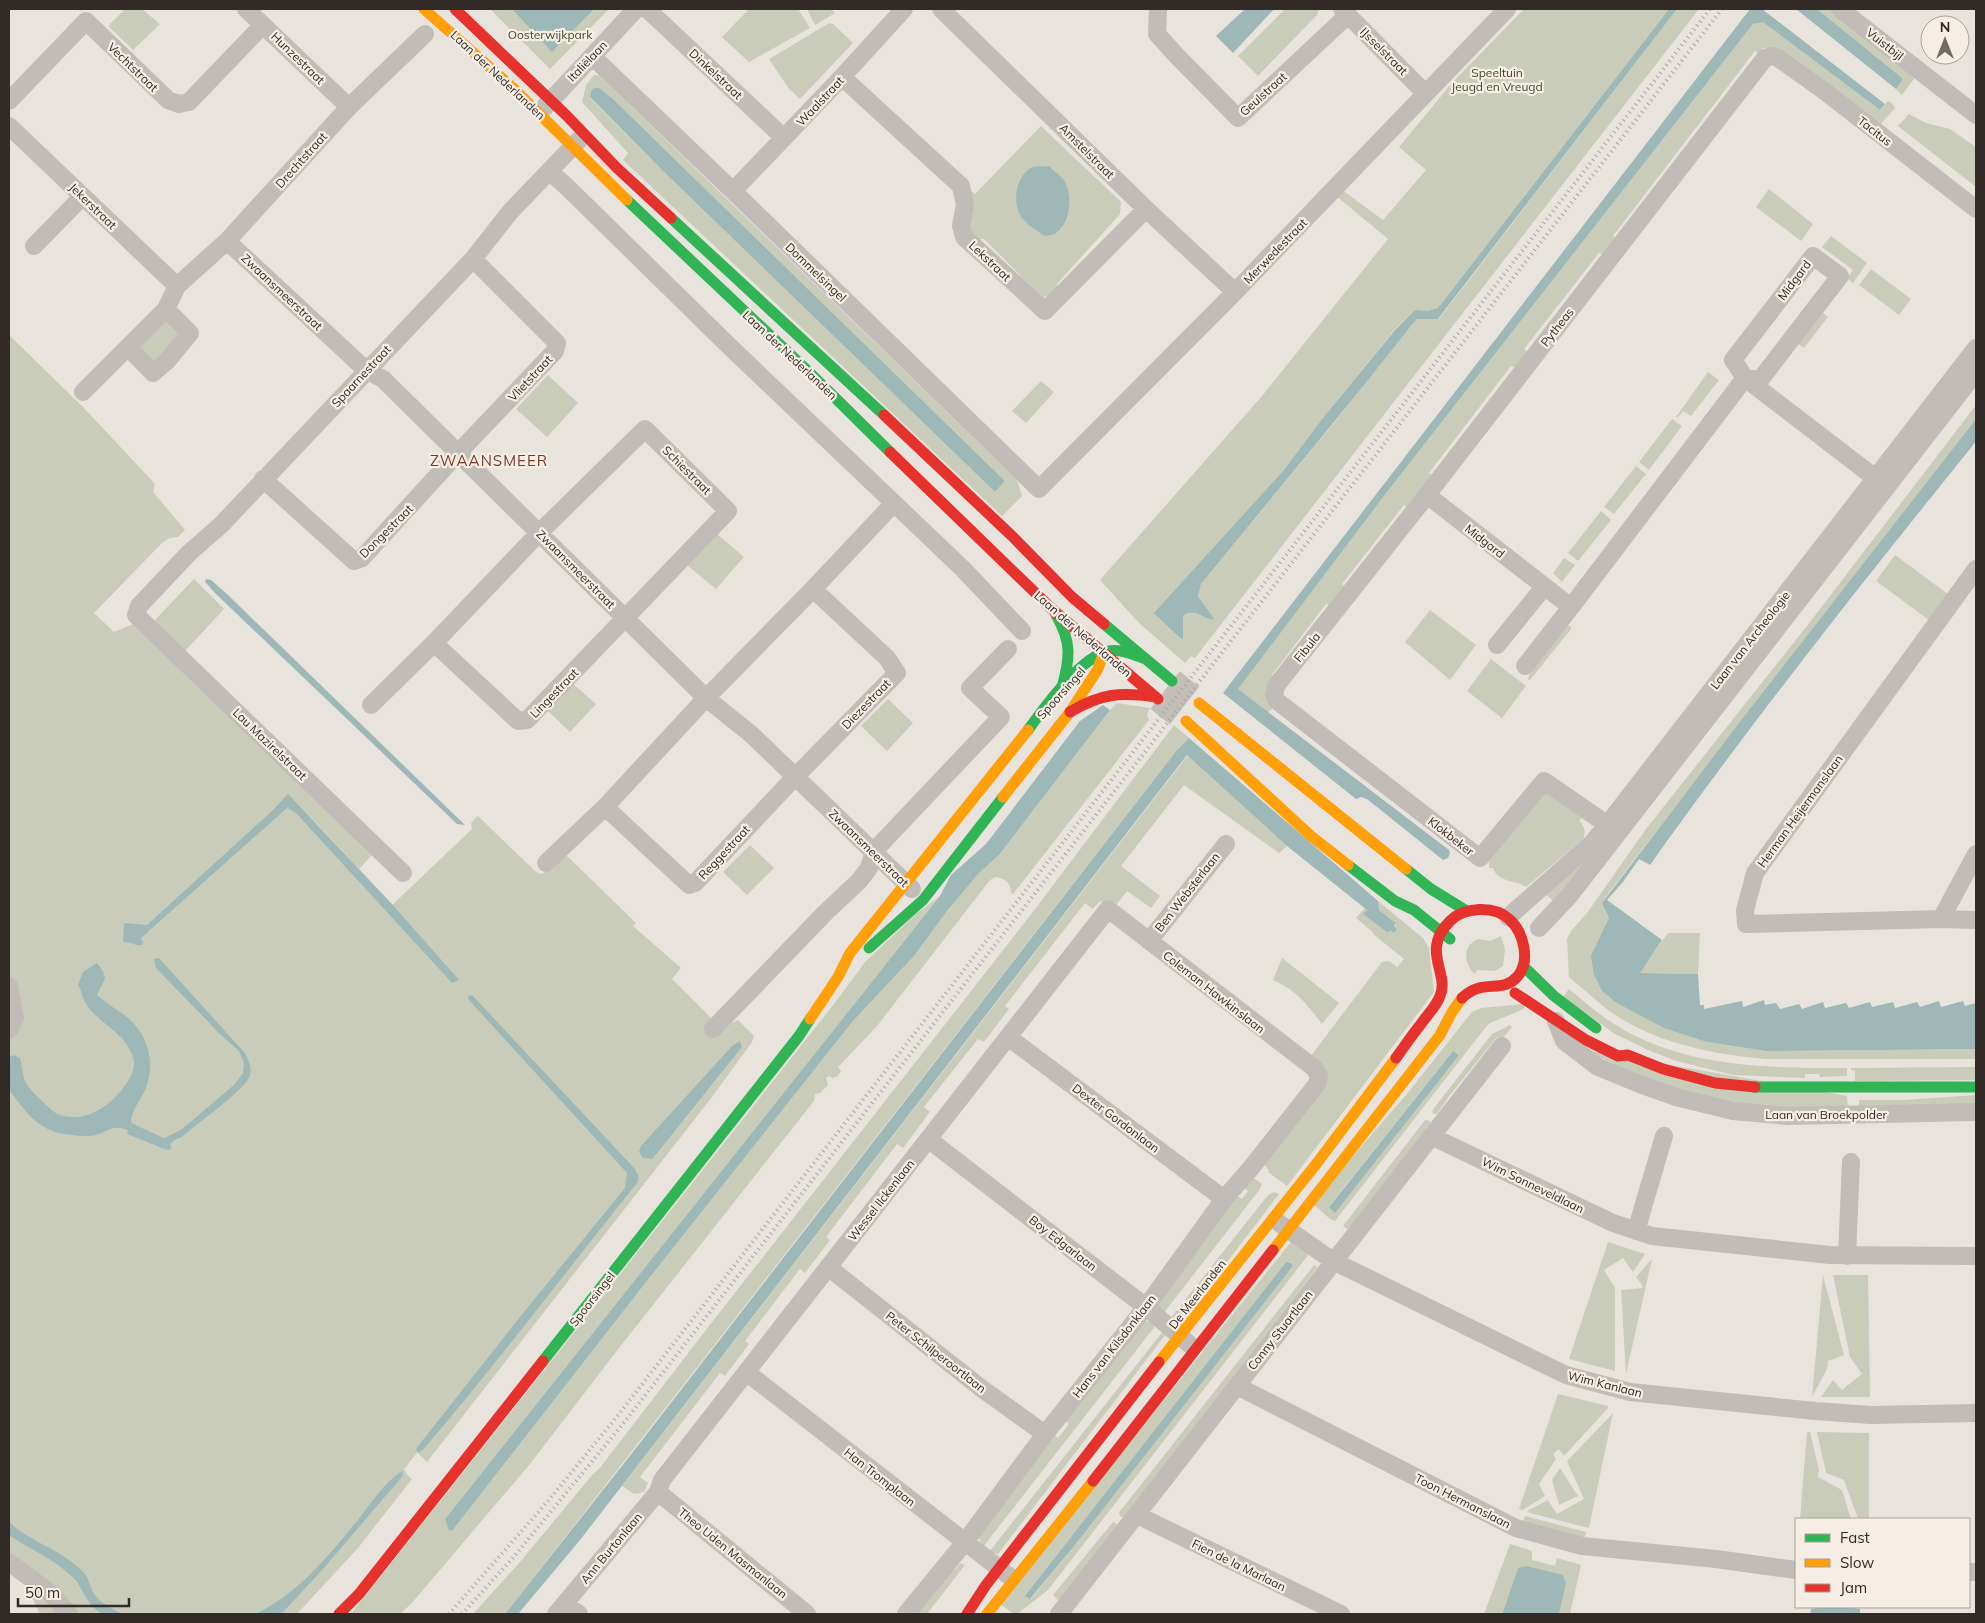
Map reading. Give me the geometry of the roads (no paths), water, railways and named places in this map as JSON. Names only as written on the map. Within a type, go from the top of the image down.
[{"type":"main road","name":"Laan der Nederlanden","points":[[424,9],[545,107],[585,133],[618,168],[862,394],[1072,597],[1172,681]]},
{"type":"main road","name":"Laan der Nederlanden","points":[[455,9],[545,107],[572,147],[811,374],[1053,610],[1157,698],[1137,695],[1114,695],[1091,700],[1070,712]]},
{"type":"main road","points":[[1072,597],[1099,633],[1104,652],[1120,651],[1143,658]]},
{"type":"main road","points":[[1053,610],[1065,629],[1069,645],[1069,663],[1062,688]]},
{"type":"main road","name":"Spoorsingel","points":[[339,1614],[365,1586],[792,1044],[838,978],[850,953],[905,882],[1062,688],[1081,668],[1104,652]]},
{"type":"main road","name":"Spoorsingel","points":[[838,978],[924,900],[1070,712],[1098,669],[1104,652]]},
{"type":"main road","points":[[1199,703],[1431,889],[1465,910]]},
{"type":"main road","points":[[1186,722],[1311,836],[1395,901],[1414,910],[1446,935]]},
{"type":"main road","points":[[1395,901],[1399,908],[1427,932],[1437,945],[1446,935],[1460,928]]},
{"type":"main road","points":[[987,1614],[1015,1581],[1440,1035],[1457,1022],[1479,986],[1499,986],[1509,983],[1516,978],[1523,966],[1525,952],[1521,934],[1508,917],[1495,911],[1482,909],[1465,910],[1450,920],[1446,935],[1448,963],[1451,974]]},
{"type":"main road","points":[[1488,922],[1502,922],[1508,917]]},
{"type":"main road","name":"De Meerlanden","points":[[967,1614],[986,1585],[1000,1570],[1273,1218],[1420,1025],[1441,995],[1442,986],[1437,963],[1437,945]]},
{"type":"main road","points":[[1532,974],[1536,960]]},
{"type":"main road","points":[[1523,966],[1567,1008],[1609,1036]]},
{"type":"main road","name":"Laan van Broekpolder","points":[[1532,974],[1524,985],[1511,995],[1531,1002],[1586,1040],[1618,1056],[1626,1050],[1690,1077],[1741,1086],[1769,1088],[1976,1087]]},
{"type":"main road","points":[[1440,1035],[1446,1020],[1472,999]]},
{"type":"street","name":"Hunzestraat","points":[[246,9],[349,107]]},
{"type":"street","name":"Italiëlaan","points":[[545,107],[636,9]]},
{"type":"street","name":"Dinkelstraat","points":[[647,9],[784,138]]},
{"type":"street","name":"Waalstraat","points":[[733,191],[904,9]]},
{"type":"street","name":"Amstelstraat","points":[[941,9],[1146,209],[1235,292]]},
{"type":"street","name":"Geulstraat","points":[[1158,9],[1157,34],[1176,56],[1238,118],[1345,12]]},
{"type":"street","name":"Merwedestraat","points":[[1039,489],[1367,157],[1425,93],[1507,9]]},
{"type":"street","name":"Vuistbijl","points":[[1840,9],[1976,115]]},
{"type":"street","name":"IJsselstraat","points":[[1345,12],[1425,93]]},
{"type":"street","name":"Vechtstraat","points":[[9,101],[86,21],[168,100],[179,104],[189,102],[263,25]]},
{"type":"street","name":"Drechtstraat","points":[[177,286],[227,241],[349,107],[425,34]]},
{"type":"street","name":"Dommelsingel","points":[[592,56],[1039,489]]},
{"type":"street","name":"Tacitus","points":[[1772,56],[1778,58],[1824,90],[1976,209]]},
{"type":"street","name":"Pytheas","points":[[1343,602],[1765,58],[1772,56]]},
{"type":"street","name":"Lekstraat","points":[[842,77],[961,186],[965,205],[961,226],[964,237],[1045,311],[1146,209]]},
{"type":"street","name":"Jekerstraat","points":[[9,126],[177,286]]},
{"type":"street","name":"Spaarnestraat","points":[[136,615],[139,606],[189,553],[222,525],[366,370],[473,260],[510,212],[585,133]]},
{"type":"street","points":[[549,171],[963,569],[1022,631]]},
{"type":"street","points":[[34,246],[82,197]]},
{"type":"street","name":"Zwaansmeerstraat","points":[[227,241],[366,370],[383,379],[706,698],[752,735],[924,900]]},
{"type":"street","name":"Midgard","points":[[1745,378],[1760,380],[1840,276],[1813,256],[1733,360],[1745,378],[1881,482]]},
{"type":"street","name":"Vlietstraat","points":[[458,453],[554,351],[557,343],[473,260]]},
{"type":"street","points":[[83,392],[166,309],[177,286]]},
{"type":"street","points":[[128,347],[153,373],[167,361],[190,333],[166,309]]},
{"type":"street","name":"Laan van Archeologie","points":[[1538,935],[1570,895],[1613,829],[1881,482],[1976,348]]},
{"type":"street","name":"Laan van Archeologie","points":[[1881,482],[1976,372]]},
{"type":"street","points":[[1525,666],[1745,378]]},
{"type":"street","name":"Schiestraat","points":[[539,532],[645,429],[728,511],[625,619]]},
{"type":"street","name":"Dongestraat","points":[[264,480],[354,561],[362,558],[410,508],[458,453]]},
{"type":"street","name":"Midgard","points":[[1427,495],[1571,608]]},
{"type":"street","points":[[546,863],[604,807],[894,503]]},
{"type":"street","points":[[371,705],[434,643],[539,532]]},
{"type":"street","name":"Herman Heijermanslaan","points":[[1976,569],[1755,873],[1745,910],[1746,924],[1941,919],[1976,920]]},
{"type":"street","points":[[1497,645],[1544,586]]},
{"type":"street","name":"Diezestraat","points":[[795,777],[896,673],[888,658],[813,589]]},
{"type":"street","name":"Fibula","points":[[1274,695],[1276,686],[1343,602]]},
{"type":"street","name":"Lau Mazirelstraat","points":[[136,615],[403,873]]},
{"type":"street","name":"Lingestraat","points":[[434,643],[518,721],[528,720],[625,619]]},
{"type":"street","points":[[713,1029],[826,912],[859,881],[869,868],[874,852],[1001,717],[970,688],[1008,649]]},
{"type":"street","name":"Klokbeker","points":[[1274,695],[1278,701],[1480,858],[1544,781],[1613,829]]},
{"type":"street","name":"Reggestraat","points":[[604,807],[690,885],[696,883],[795,777]]},
{"type":"street","name":"Laan van Archeologie","points":[[1508,917],[1592,843],[1613,829]]},
{"type":"street","name":"Ben Websterlaan","points":[[1149,941],[1226,844]]},
{"type":"street","points":[[1941,919],[1976,854]]},
{"type":"street","name":"Coleman Hawkinslaan","points":[[1108,909],[1314,1068],[1319,1076]]},
{"type":"street","name":"Wessel Ilckenlaan","points":[[658,1492],[662,1480],[1108,909]]},
{"type":"street","points":[[9,986],[15,1018],[9,1030]]},
{"type":"street","name":"Laan van Broekpolder","points":[[1556,1021],[1564,1041],[1598,1067],[1676,1097],[1733,1111],[1788,1116],[1976,1112]]},
{"type":"street","name":"Dexter Gordonlaan","points":[[1008,1037],[1224,1199]]},
{"type":"street","name":"Conny Stuartlaan","points":[[1059,1614],[1502,1046]]},
{"type":"street","name":"Hans van Kilsdonklaan","points":[[906,1614],[965,1542],[1045,1434],[1146,1307],[1224,1199],[1317,1084],[1319,1076]]},
{"type":"street","name":"Wim Sonneveldlaan","points":[[1431,1136],[1613,1223],[1652,1236],[1847,1256],[1976,1256]]},
{"type":"street","points":[[1636,1231],[1664,1136]]},
{"type":"street","name":"Boy Edgarlaan","points":[[928,1139],[1146,1307],[1195,1349]]},
{"type":"street","points":[[1847,1256],[1851,1162]]},
{"type":"street","name":"Wim Kanlaan","points":[[1273,1218],[1333,1261],[1566,1375],[1630,1392],[1871,1415],[1976,1413]]},
{"type":"street","name":"Peter Schilperoortlaan","points":[[828,1267],[981,1388],[1045,1434]]},
{"type":"street","name":"Han Tromplaan","points":[[746,1372],[1015,1581]]},
{"type":"street","name":"Toon Hermanslaan","points":[[1237,1386],[1516,1528],[1582,1546],[1716,1559],[1795,1570]]},
{"type":"street","name":"Ann Burtonlaan","points":[[579,1614],[560,1609],[658,1492]]},
{"type":"street","name":"Theo Uden Masmanlaan","points":[[658,1492],[807,1614]]},
{"type":"street","name":"Fien de la Marlaan","points":[[1136,1516],[1341,1614]]},
{"type":"street","points":[[9,1562],[50,1593],[69,1614]]},
{"type":"water","points":[[512,9],[594,9],[552,52]]},
{"type":"water","points":[[1245,9],[1274,9],[1233,53],[1216,36]]},
{"type":"water","points":[[1669,9],[1677,9],[1438,319],[1417,319],[1201,584],[1198,596],[1215,620],[1195,613],[1183,616],[1183,639],[1180,638],[1154,613],[1283,471],[1322,419],[1395,330],[1415,310],[1427,311],[1438,308]]},
{"type":"water","points":[[1750,9],[1762,9],[1885,104],[1880,110],[1763,22],[1753,24],[1387,492],[1238,689],[1449,850],[1448,858],[1443,860],[1367,799],[1361,797],[1356,799],[1223,693]]},
{"type":"water","points":[[1796,9],[1817,9],[1903,79],[1896,89]]},
{"type":"water","points":[[594,88],[599,88],[614,100],[1005,481],[995,492],[662,170],[590,97],[591,91]]},
{"type":"water","points":[[1049,166],[1064,180],[1067,186],[1069,208],[1061,228],[1055,234],[1045,236],[1023,219],[1019,213],[1016,199],[1019,183],[1027,171],[1033,167]]},
{"type":"water","points":[[1976,419],[1976,441],[1970,449],[1888,551],[1727,759],[1650,865],[1639,859],[1623,882],[1607,900],[1662,940],[1640,973],[1698,974],[1700,1005],[1704,1005],[1704,1009],[1742,1001],[1743,1007],[1764,1000],[1765,1005],[1776,1003],[1780,1009],[1799,1004],[1802,1009],[1823,1002],[1825,1008],[1846,1003],[1849,1008],[1870,1002],[1872,1007],[1893,1002],[1895,1008],[1917,1002],[1920,1007],[1939,1001],[1941,1007],[1963,1001],[1965,1006],[1976,1003],[1976,1049],[1766,1051],[1707,1042],[1664,1028],[1615,1002],[1602,991],[1594,975],[1591,956],[1609,918],[1602,903],[1746,714]]},
{"type":"water","points":[[206,579],[211,580],[227,594],[465,825],[457,824],[217,595],[205,582]]},
{"type":"water","points":[[1103,705],[1110,710],[999,855],[979,873],[947,911],[914,956],[853,1021],[452,1531],[448,1529],[445,1519],[940,896],[951,875],[986,844],[1080,721]]},
{"type":"water","points":[[1189,738],[1378,901],[1379,910],[1396,923],[1394,926],[1397,929],[1394,933],[1390,930],[1388,933],[1363,914],[1367,910],[1287,846],[1187,755],[580,1540],[518,1614],[505,1614],[1177,750]]},
{"type":"water","points":[[288,794],[391,903],[459,980],[452,983],[296,813],[287,808],[141,938],[142,945],[123,942],[124,923],[147,925],[272,811]]},
{"type":"water","points":[[159,958],[244,1052],[251,1071],[245,1084],[182,1137],[170,1144],[171,1149],[167,1150],[127,1134],[128,1130],[123,1128],[114,1128],[95,1135],[84,1136],[60,1133],[35,1121],[9,1090],[9,1058],[13,1055],[20,1058],[23,1075],[28,1087],[55,1113],[69,1117],[87,1115],[104,1107],[117,1095],[133,1072],[134,1061],[126,1043],[91,1010],[84,1000],[78,985],[83,972],[97,963],[103,971],[105,979],[97,995],[135,1025],[141,1033],[148,1050],[150,1060],[149,1079],[131,1118],[131,1123],[164,1138],[181,1130],[235,1084],[243,1073],[244,1063],[239,1051],[156,968],[154,959]]},
{"type":"water","points":[[472,995],[635,1169],[638,1175],[638,1182],[477,1385],[422,1451],[418,1453],[416,1449],[422,1441],[625,1188],[627,1173],[469,1000],[468,996]]},
{"type":"water","points":[[740,1041],[742,1047],[655,1156],[652,1159],[643,1158],[639,1152],[641,1146],[732,1046]]},
{"type":"water","points":[[1453,1051],[1459,1055],[1335,1213],[1329,1207]]},
{"type":"water","points":[[1286,1262],[1291,1263],[1293,1266],[1075,1545],[1030,1599],[1025,1596]]},
{"type":"water","points":[[402,1471],[403,1475],[396,1484],[325,1567],[284,1611],[279,1614],[255,1614],[300,1584],[338,1544],[385,1486]]},
{"type":"water","points":[[9,1522],[27,1536],[77,1566],[87,1576],[92,1590],[98,1598],[123,1614],[106,1615],[94,1608],[67,1572],[51,1560],[9,1535]]},
{"type":"water","points":[[1526,1566],[1563,1575],[1566,1584],[1559,1614],[1502,1614],[1518,1568]]},
{"type":"water","points":[[1853,1608],[1860,1609],[1860,1614],[1810,1614],[1811,1609]]},
{"type":"tunnel","points":[[1172,681],[1199,703]]},
{"type":"tunnel","points":[[1158,699],[1186,721]]},
{"type":"railway","points":[[449,1614],[548,1501],[619,1414],[1710,9]]},
{"type":"railway","points":[[462,1614],[512,1559],[626,1420],[1722,9]]},
{"type":"district","name":"ZWAANSMEER","points":[[489,460]]},
{"type":"park label","name":"Oosterwijkpark","points":[[550,34]]},
{"type":"park label","name":"Speeltuin Jeugd en Vreugd","points":[[1497,79]]}]
